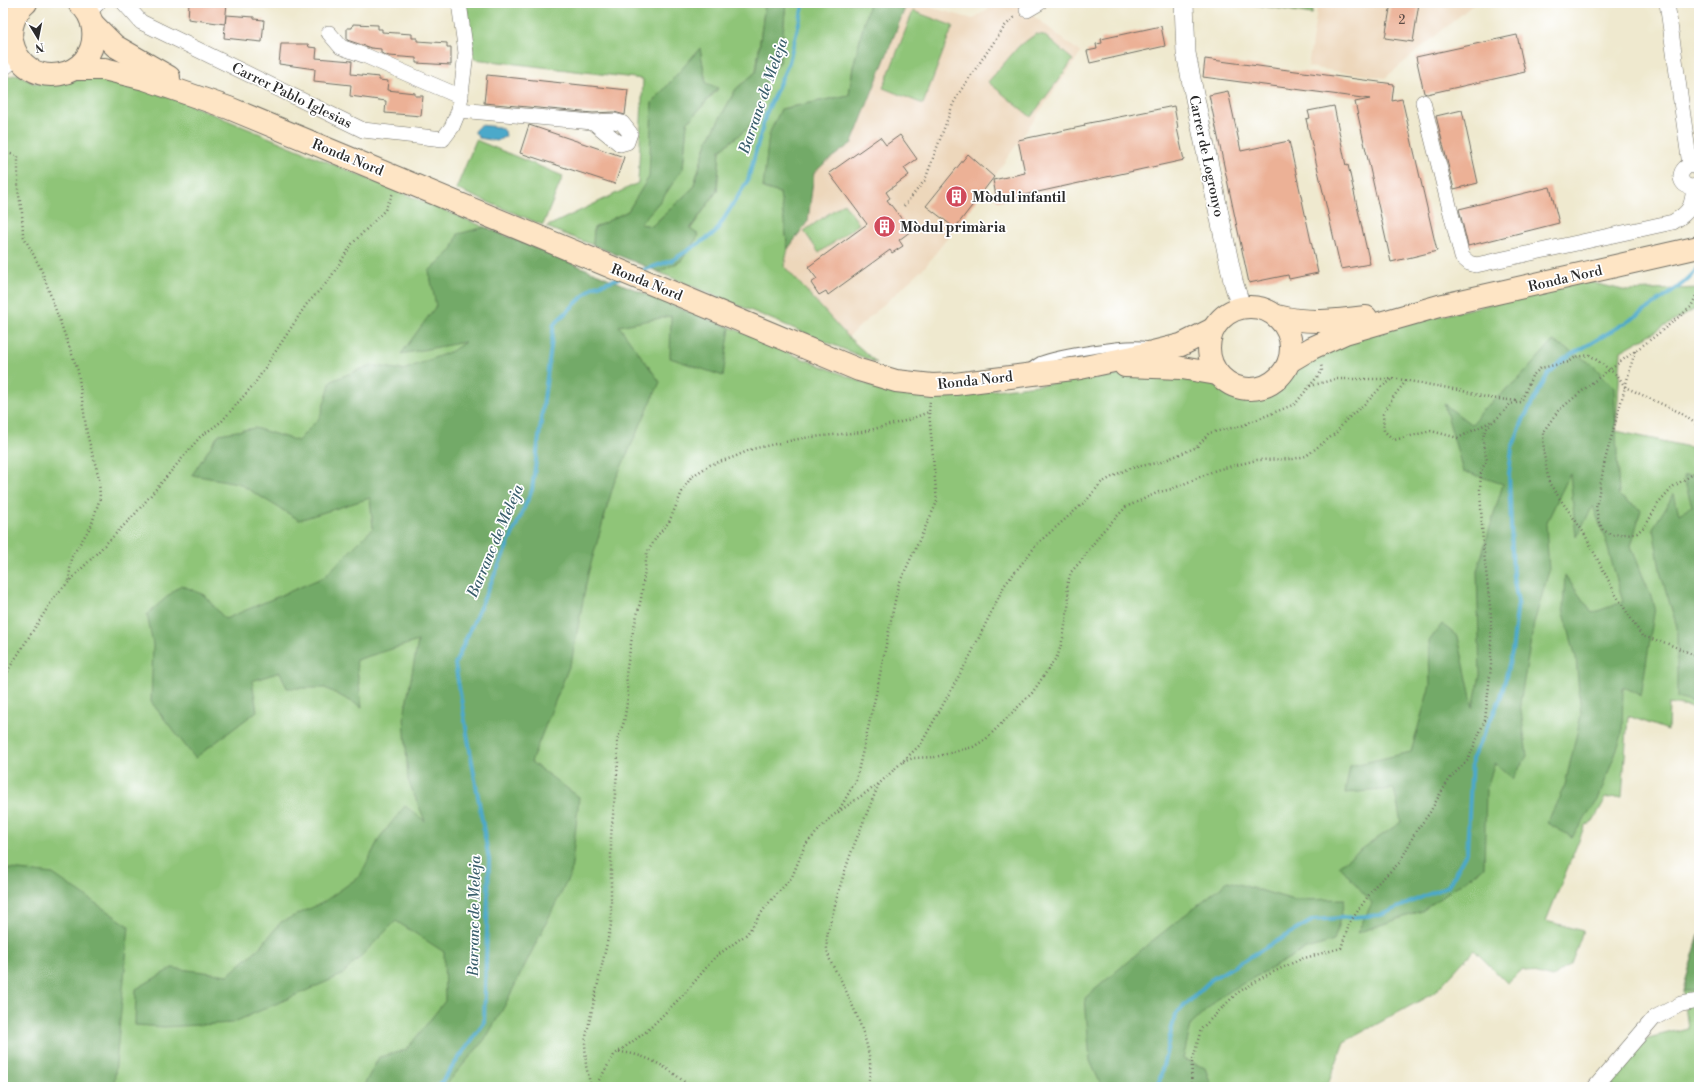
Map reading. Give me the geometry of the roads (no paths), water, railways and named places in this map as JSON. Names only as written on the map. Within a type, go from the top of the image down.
[{"type":"main road","points":[[10,63],[12,27],[16,14],[26,3]]},
{"type":"main road","points":[[3,5],[12,27]]},
{"type":"main road","points":[[75,69],[84,60],[91,49],[94,36],[89,10]]},
{"type":"main road","name":"Ronda Nord","points":[[89,10],[115,46],[149,66],[229,108]]},
{"type":"main road","name":"Ronda Nord","points":[[10,63],[44,75],[55,75],[75,69],[104,69],[138,77],[229,108],[876,376],[896,381],[932,386],[1080,368],[1134,366],[1182,368],[1217,374]]},
{"type":"main road","name":"Ronda Nord","points":[[1290,362],[1312,348],[1345,333],[1439,306],[1697,248]]},
{"type":"main road","points":[[1245,301],[1256,307],[1268,310],[1275,309],[1290,337],[1292,349],[1290,362],[1284,373],[1275,382],[1263,388],[1251,390],[1238,388],[1226,382],[1217,374],[1211,364],[1208,352],[1209,340],[1213,329],[1220,319],[1245,301]]},
{"type":"main road","name":"Ronda Nord","points":[[1275,309],[1306,321],[1342,320],[1439,306]]},
{"type":"main road","name":"Ronda Nord","points":[[1080,368],[1181,345],[1213,329]]},
{"type":"street","name":"Carrer Pablo Iglesias","points":[[124,3],[141,22],[363,130],[443,139],[452,127],[460,104],[466,53],[459,3]]},
{"type":"street","name":"Carrer de Logronyo","points":[[1184,3],[1186,53],[1192,84],[1233,281],[1245,301]]},
{"type":"street","points":[[1424,102],[1462,257],[1469,263],[1476,265],[1673,222],[1687,214],[1693,200],[1696,186],[1688,187],[1683,183],[1681,178],[1681,172],[1685,167],[1695,166],[1667,3]]},
{"type":"street","points":[[329,33],[341,47],[366,56],[460,104],[594,122]]},
{"type":"street","points":[[1595,1087],[1654,1018],[1681,1004],[1699,1001]]},
{"type":"lane","points":[[1024,375],[1039,361],[1062,356],[1136,345],[1165,349]]},
{"type":"water","points":[[480,125],[499,127],[505,131],[506,136],[497,141],[479,138],[474,131]]},
{"type":"waterway","name":"Barranc de Meleja","points":[[641,271],[673,260],[715,233],[748,180],[766,114],[789,62],[804,3]]},
{"type":"waterway","points":[[1158,1087],[1175,1015],[1212,979],[1313,920],[1381,915],[1448,886],[1467,852],[1472,759],[1501,697],[1512,652],[1518,602],[1513,576],[1509,474],[1512,448],[1524,418],[1548,374],[1564,359],[1656,303],[1682,284],[1699,267]]},
{"type":"waterway","name":"Barranc de Meleja","points":[[438,1087],[484,1023],[489,860],[455,664],[532,490],[554,324],[593,287],[619,278]]},
{"type":"place","name":"Mòdul infantil","points":[[956,197]]},
{"type":"place","name":"Mòdul primària","points":[[885,227]]}]
